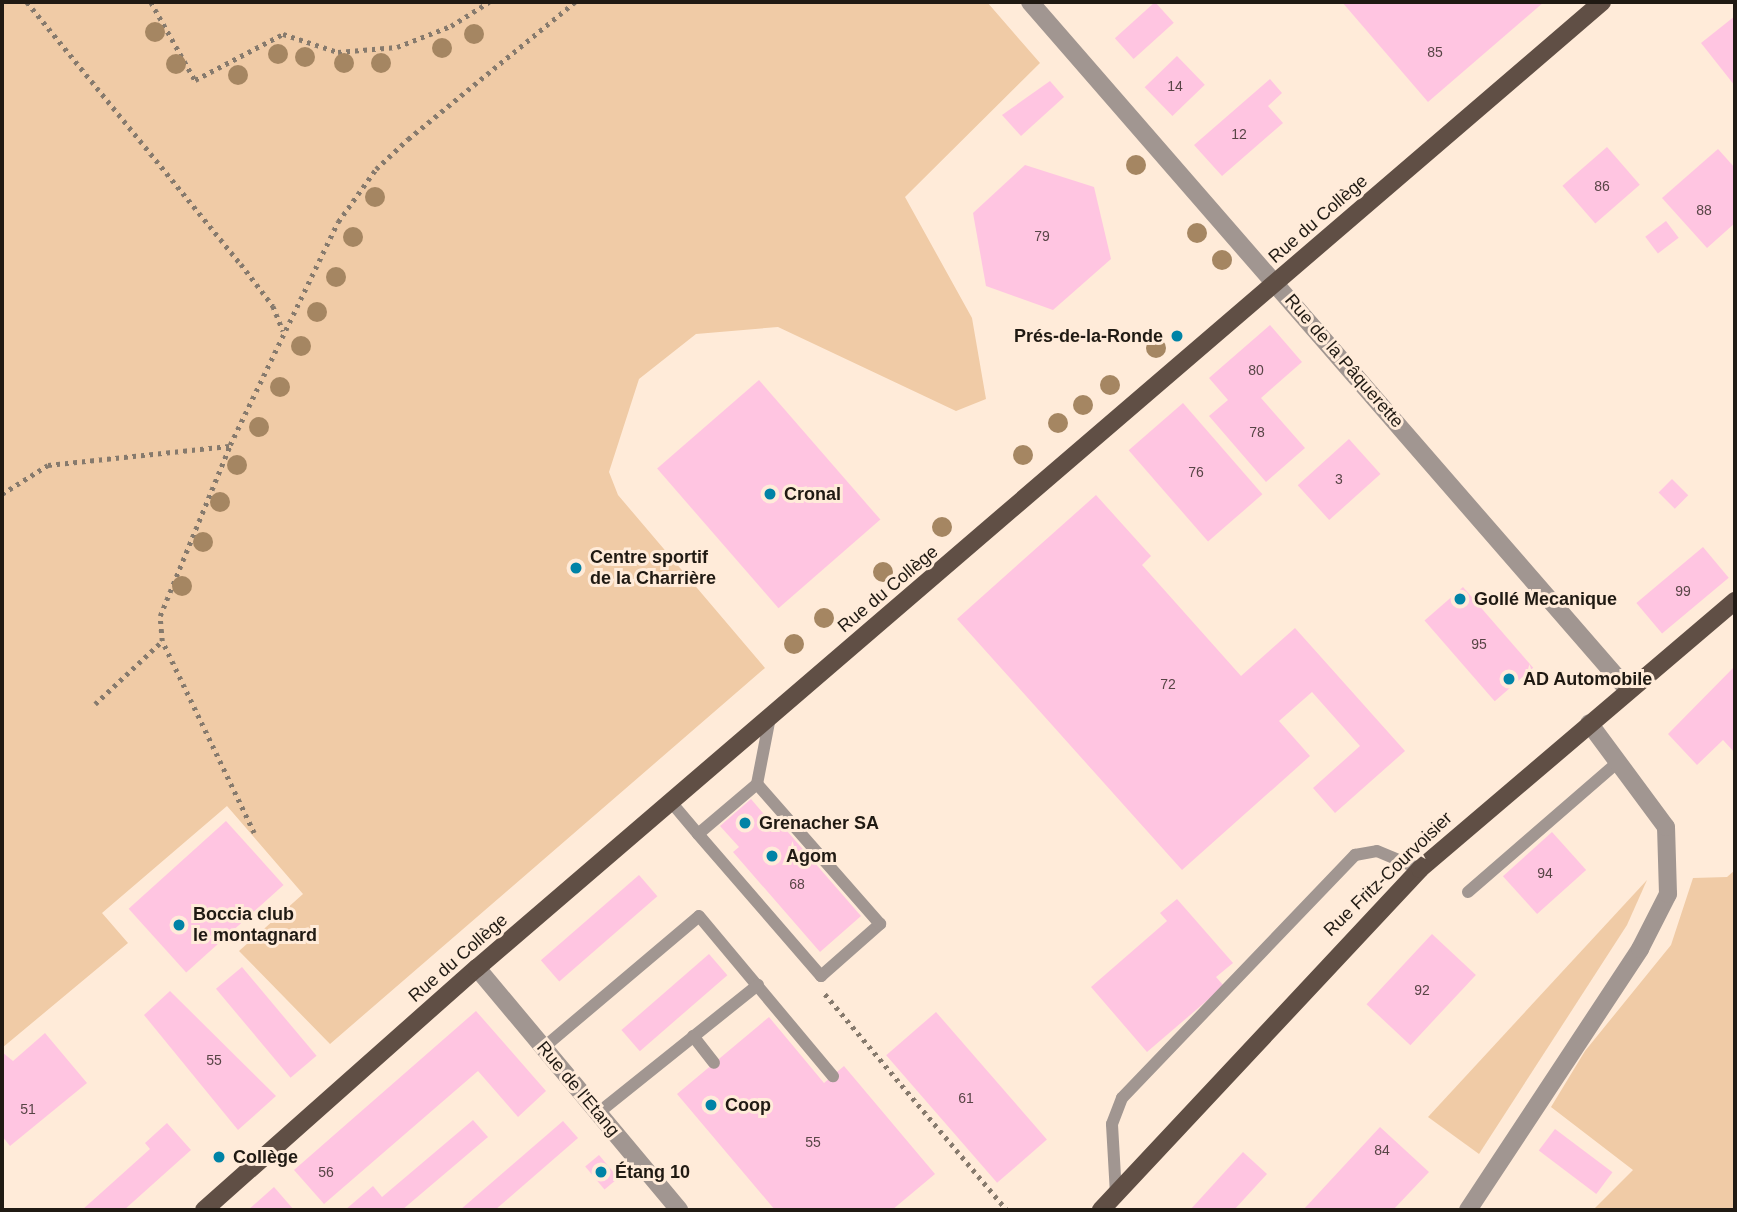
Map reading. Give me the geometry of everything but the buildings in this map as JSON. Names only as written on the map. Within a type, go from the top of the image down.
[{"type":"main road","name":"Rue du Collège","points":[[204,1210],[477,968],[1602,2]]},
{"type":"main road","name":"Rue Fritz-Courvoisier","points":[[1101,1210],[1420,869],[1735,601]]},
{"type":"street","name":"Rue de la Pâquerette","points":[[1030,2],[1629,691]]},
{"type":"street","points":[[1468,1210],[1640,949],[1668,894],[1666,827],[1589,723]]},
{"type":"street","name":"Rue de l'Etang","points":[[477,968],[679,1210]]},
{"type":"lane","points":[[698,834],[757,784],[769,717]]},
{"type":"lane","points":[[1468,892],[1619,761]]},
{"type":"lane","points":[[671,802],[821,976],[880,924],[757,784]]},
{"type":"lane","points":[[1116,1194],[1112,1124],[1122,1098],[1355,855],[1377,850],[1420,869]]},
{"type":"lane","points":[[543,1048],[699,916],[833,1076]]},
{"type":"lane","points":[[598,1113],[758,985]]},
{"type":"lane","points":[[693,1035],[714,1063]]},
{"type":"path","points":[[27,2],[274,306],[283,332]]},
{"type":"path","points":[[151,2],[195,80],[283,34],[338,52],[397,47],[451,26],[489,2]]},
{"type":"path","points":[[254,833],[162,640],[160,616],[230,445],[338,222],[376,169],[575,2]]},
{"type":"path","points":[[2,494],[48,465],[200,454],[230,445]]},
{"type":"path","points":[[95,704],[162,640]]},
{"type":"path","points":[[821,976],[819,988],[1007,1210]]},
{"type":"shaded area","points":[[2,2],[987,2],[1040,63],[905,197],[972,318],[986,399],[956,411],[778,327],[696,334],[639,379],[609,472],[618,495],[765,668],[330,1044],[239,951],[303,894],[227,806],[102,913],[128,943],[2,1048]]},
{"type":"shaded area","points":[[1735,870],[1735,1210],[1593,1210],[1633,1170],[1551,1107],[1585,1051],[1671,945],[1693,878],[1727,877]]},
{"type":"shaded area","points":[[1647,880],[1627,925],[1479,1154],[1428,1117]]},
{"type":"place","name":"Prés-de-la-Ronde","points":[[1177,336]]},
{"type":"place","name":"Cronal","points":[[770,494]]},
{"type":"place","name":"Centre sportif de la Charrière","points":[[576,568]]},
{"type":"place","name":"Gollé Mecanique","points":[[1460,599]]},
{"type":"place","name":"AD Automobile","points":[[1509,679]]},
{"type":"place","name":"Grenacher SA","points":[[745,823]]},
{"type":"place","name":"Agom","points":[[772,856]]},
{"type":"place","name":"Boccia club le montagnard","points":[[179,925]]},
{"type":"place","name":"Coop","points":[[711,1105]]},
{"type":"place","name":"Collège","points":[[219,1157]]},
{"type":"place","name":"Étang 10","points":[[601,1172]]}]
